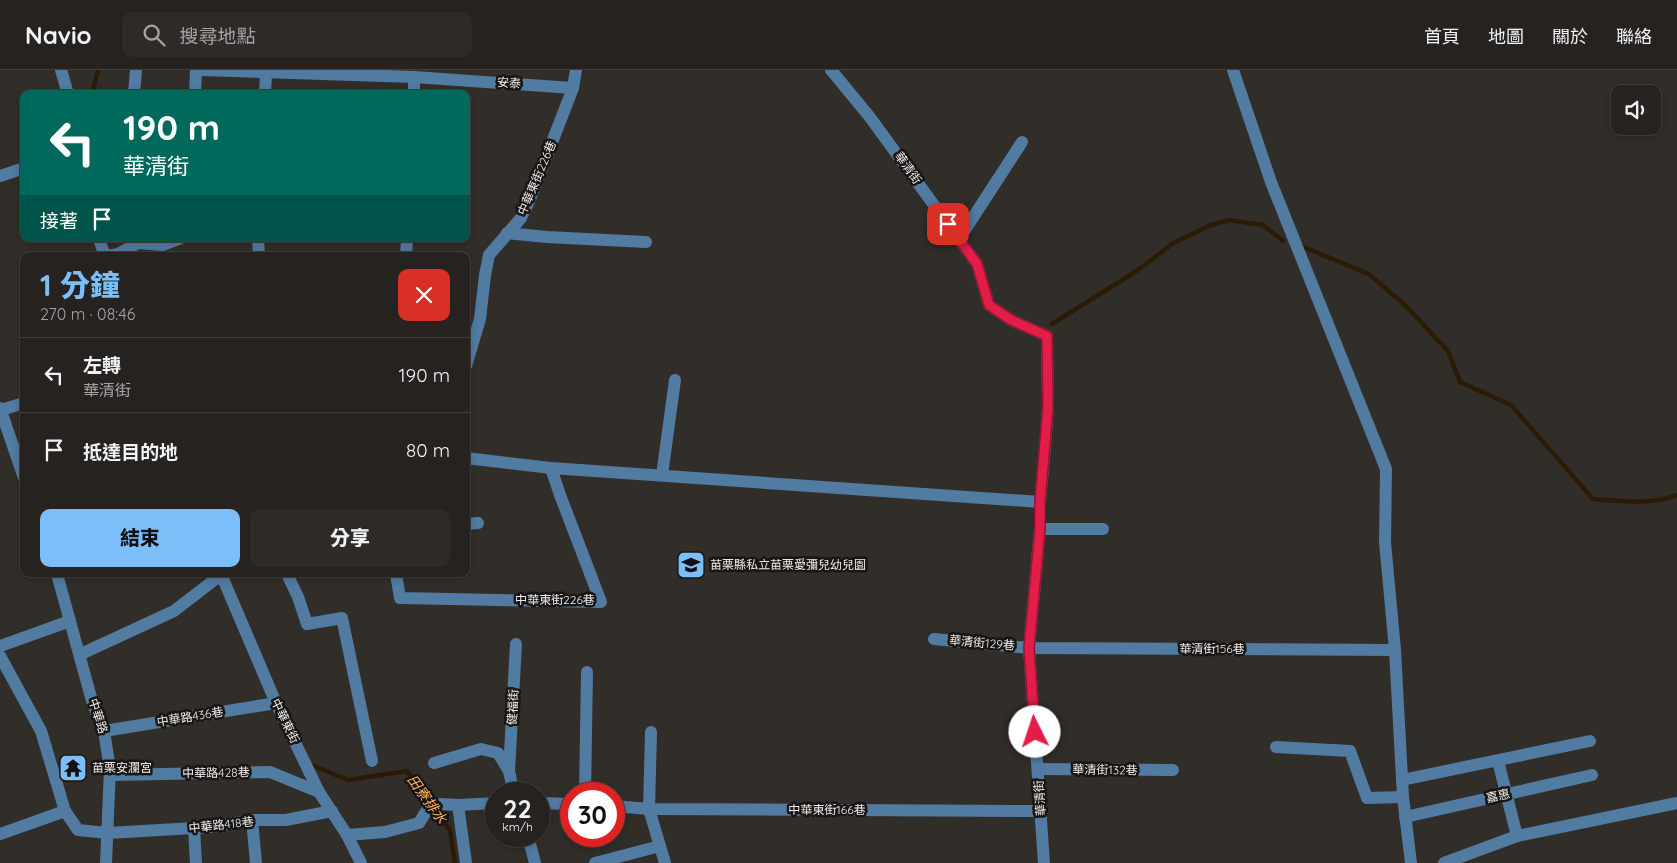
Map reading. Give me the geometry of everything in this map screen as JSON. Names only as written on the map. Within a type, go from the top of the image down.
[{"type":"street","points":[[61,70],[67,90]]},
{"type":"street","points":[[134,90],[136,70]]},
{"type":"street","points":[[195,90],[196,70]]},
{"type":"street","name":"安泰","points":[[202,70],[266,73],[356,73],[414,77],[466,75],[572,88]]},
{"type":"street","name":"中華東街226巷","points":[[470,353],[480,319],[489,255],[521,218],[572,88],[576,70]]},
{"type":"street","name":"華清街","points":[[831,70],[869,116],[977,264],[989,305],[1011,320],[1047,336],[1048,407],[1040,502],[1040,529],[1029,648],[1044,863]]},
{"type":"street","points":[[1233,70],[1271,182],[1386,469],[1385,542],[1395,650],[1403,797],[1411,863]]},
{"type":"street","points":[[265,90],[266,73]]},
{"type":"street","points":[[414,77],[414,90]]},
{"type":"street","points":[[959,239],[1022,142]]},
{"type":"street","points":[[0,176],[20,169]]},
{"type":"street","points":[[508,233],[646,242]]},
{"type":"street","points":[[121,252],[136,242]]},
{"type":"street","points":[[144,242],[163,245],[171,242]]},
{"type":"street","points":[[662,475],[675,380]]},
{"type":"street","points":[[20,404],[0,409],[20,466]]},
{"type":"street","points":[[470,458],[551,468],[1040,502]]},
{"type":"street","name":"中華東街226巷","points":[[396,577],[400,598],[600,602],[551,468]]},
{"type":"street","points":[[1040,529],[1103,529]]},
{"type":"street","name":"中華路","points":[[58,577],[81,654],[92,701],[104,730],[110,775],[106,863]]},
{"type":"street","points":[[81,654],[174,611],[217,577]]},
{"type":"street","name":"中華東街","points":[[222,577],[276,703],[319,792],[347,835],[361,863]]},
{"type":"street","points":[[288,577],[307,624],[342,618],[372,761]]},
{"type":"street","points":[[0,646],[70,621]]},
{"type":"street","name":"華清街129巷","points":[[934,639],[1029,648]]},
{"type":"street","name":"健福街","points":[[511,782],[509,771],[516,644]]},
{"type":"street","name":"華清街156巷","points":[[1029,648],[1395,650]]},
{"type":"street","points":[[0,656],[41,731],[65,811],[0,834]]},
{"type":"street","points":[[585,782],[588,672]]},
{"type":"street","name":"中華路436巷","points":[[104,730],[276,703]]},
{"type":"street","points":[[651,732],[649,809],[665,863]]},
{"type":"street","points":[[1402,780],[1590,741]]},
{"type":"street","points":[[1276,747],[1350,751],[1367,798],[1403,797]]},
{"type":"street","name":"健福街","points":[[434,763],[481,749],[498,753],[509,771]]},
{"type":"street","points":[[1498,761],[1517,836]]},
{"type":"street","name":"華清街132巷","points":[[1038,769],[1173,770]]},
{"type":"street","name":"中華路428巷","points":[[110,775],[270,772],[319,792]]},
{"type":"street","name":"嘉惠","points":[[1405,817],[1592,775]]},
{"type":"street","points":[[1444,863],[1517,836],[1677,803]]},
{"type":"street","points":[[347,835],[385,832],[419,823],[427,810],[440,804],[485,804]]},
{"type":"street","points":[[458,805],[466,863]]},
{"type":"street","name":"中華東街166巷","points":[[625,807],[649,809],[1040,811]]},
{"type":"street","name":"中華路418巷","points":[[65,811],[78,830],[108,833],[194,828],[252,820],[286,820],[332,811]]},
{"type":"street","points":[[252,820],[256,863]]},
{"type":"street","points":[[194,828],[196,863]]},
{"type":"street","points":[[595,863],[660,846]]},
{"type":"street","points":[[531,847],[535,863]]},
{"type":"waterway","name":"田寮排水","points":[[93,90],[98,70]]},
{"type":"waterway","points":[[1052,324],[1138,270],[1175,242],[1211,225],[1230,220],[1263,225],[1283,241]]},
{"type":"waterway","points":[[1301,246],[1369,274],[1406,306],[1448,351],[1460,382],[1511,405],[1593,499],[1646,501],[1677,495]]},
{"type":"waterway","name":"田寮排水","points":[[314,766],[348,780],[407,771],[450,830],[455,863]]},
{"type":"place","name":"苗栗縣私立苗栗愛彌兒幼兒園","points":[[691,565]]},
{"type":"place","name":"苗栗安瀾宮","points":[[73,768]]},
{"type":"route","points":[[948,224],[977,264],[989,305],[1011,320],[1047,336],[1048,407],[1040,502],[1040,529],[1029,648],[1035,732]]}]
